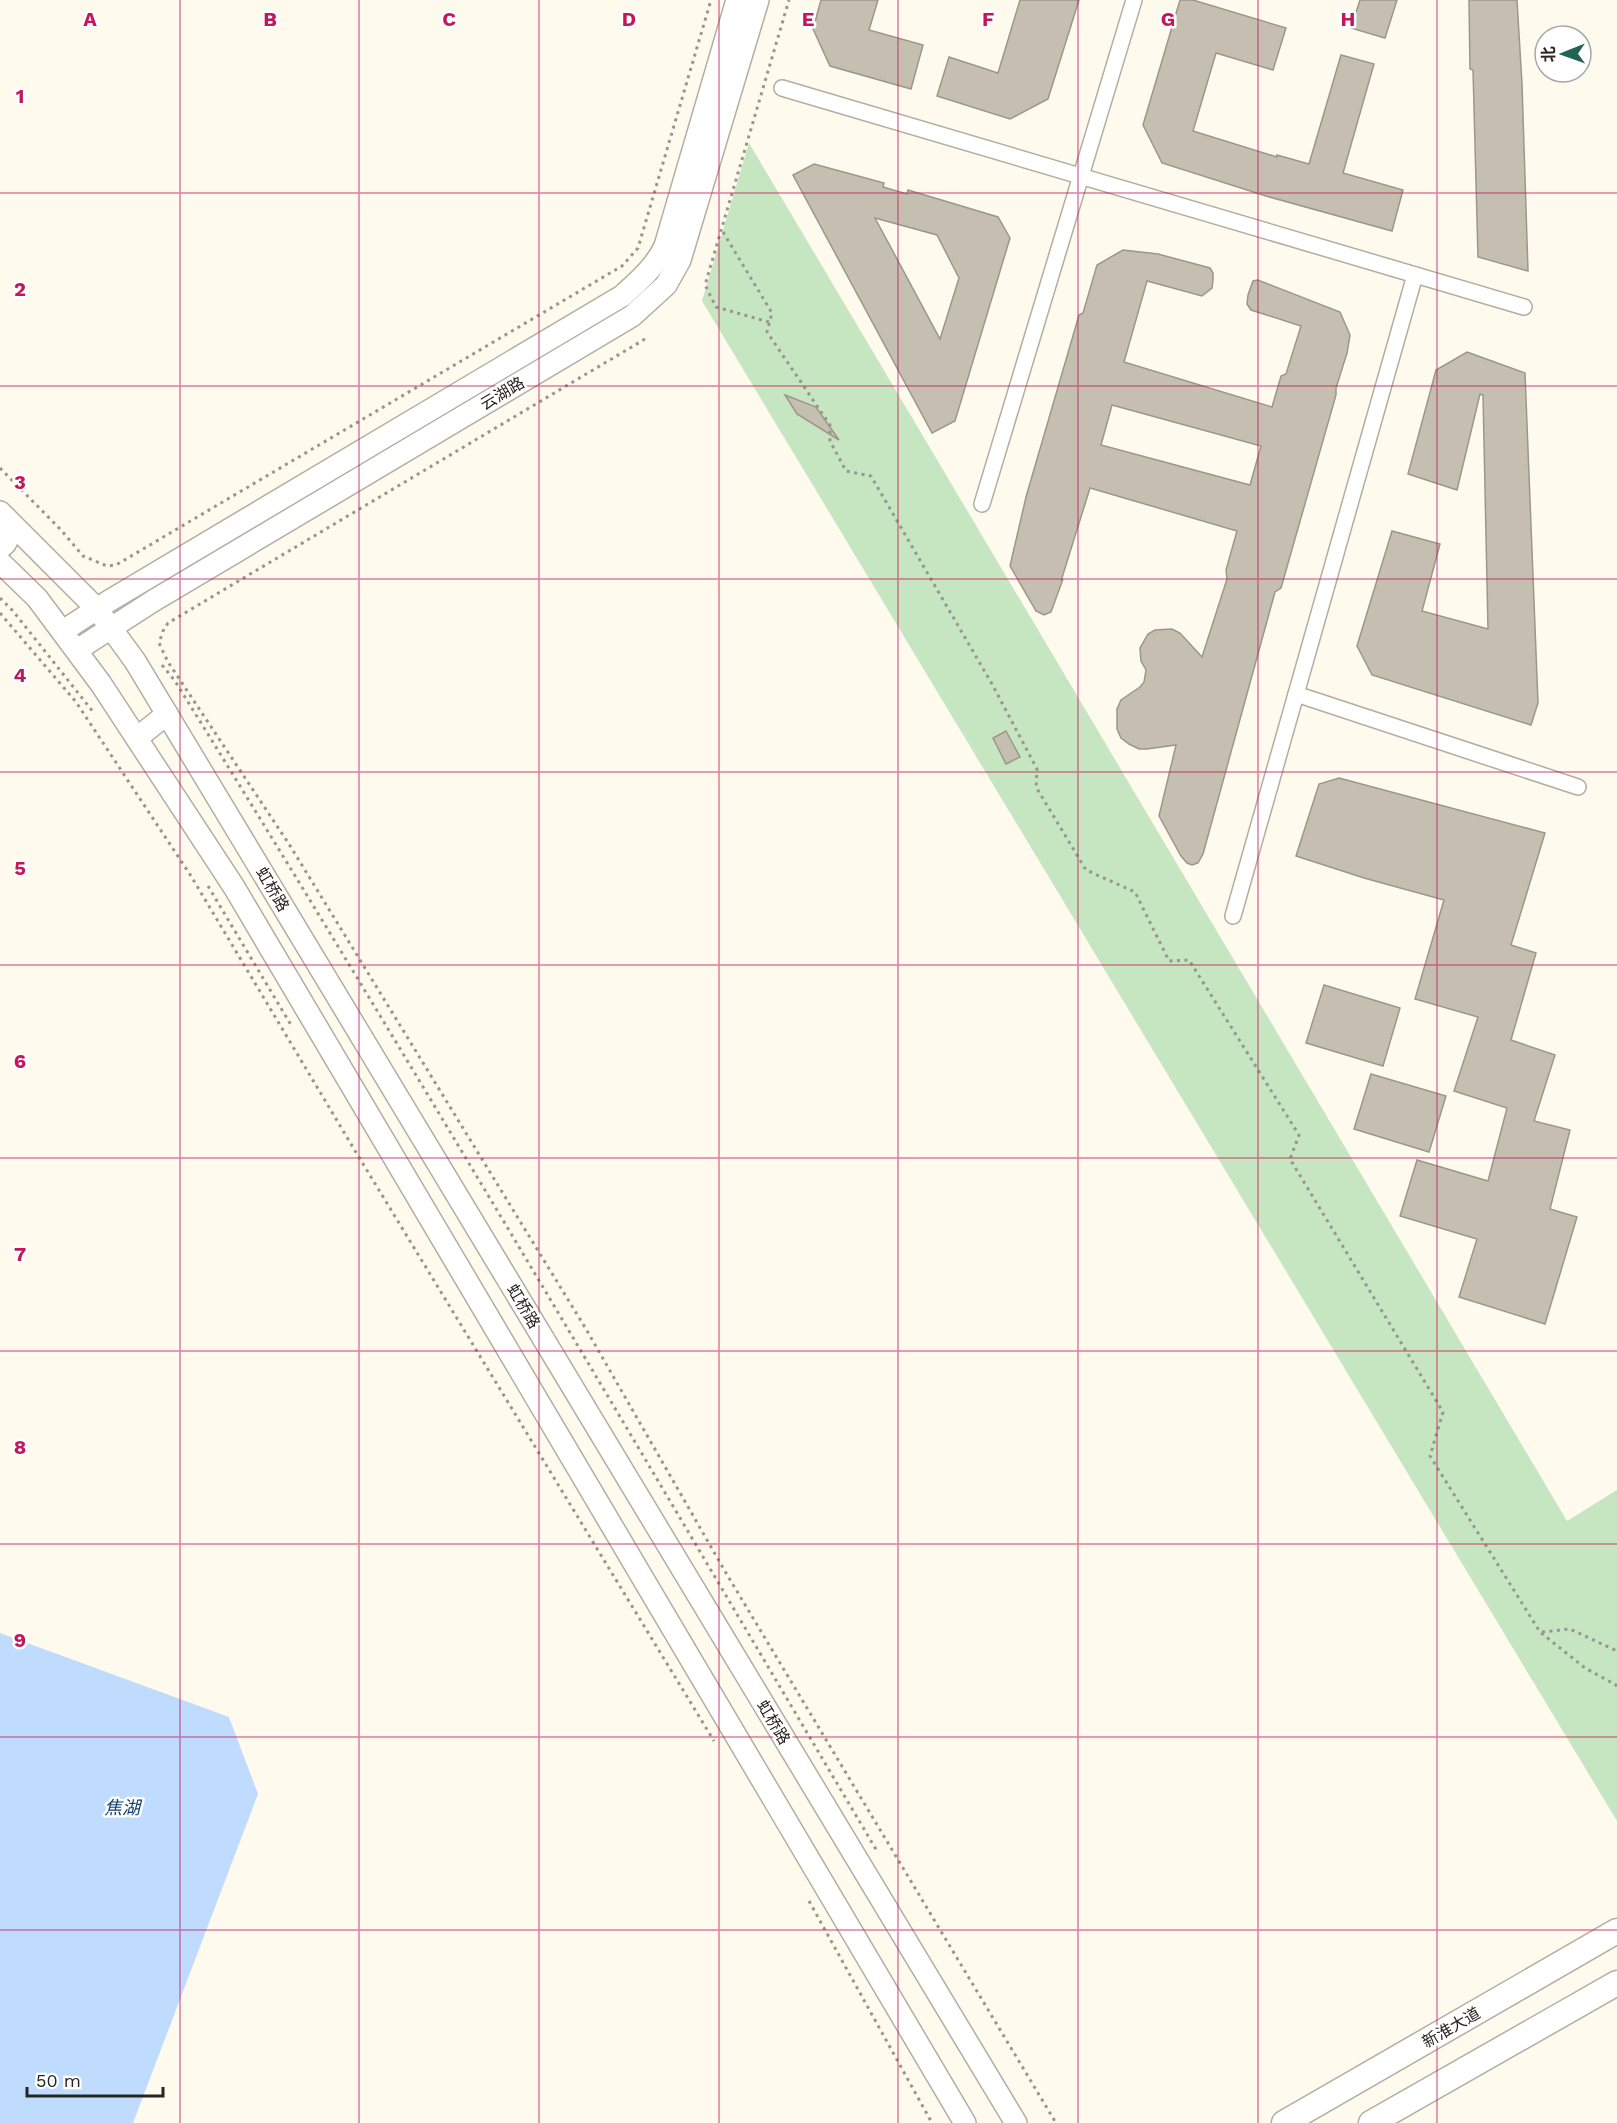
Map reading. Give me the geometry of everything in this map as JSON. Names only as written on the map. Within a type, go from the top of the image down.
[{"type":"main road","name":"云湖路","points":[[63,631],[622,296],[637,283],[665,246],[737,0]]},
{"type":"main road","name":"云湖路","points":[[77,650],[632,316],[666,285],[680,260],[758,0]]},
{"type":"main road","name":"虹桥路","points":[[3,515],[97,609],[135,661],[1011,2121]]},
{"type":"main road","points":[[0,548],[8,540],[3,515]]},
{"type":"main road","name":"虹桥路","points":[[0,562],[37,598],[77,650],[234,887],[965,2123]]},
{"type":"main road","points":[[137,738],[167,714]]},
{"type":"main road","name":"新淮大道","points":[[1284,2123],[1617,1931]]},
{"type":"main road","points":[[1371,2123],[1617,1983]]},
{"type":"street","points":[[982,504],[1134,0]]},
{"type":"street","points":[[782,88],[1524,307]]},
{"type":"street","points":[[1233,916],[1414,275]]},
{"type":"street","points":[[1296,694],[1578,787]]},
{"type":"path","points":[[0,468],[61,530],[83,556],[107,566],[116,566],[622,266],[638,248],[711,0]]},
{"type":"path","points":[[769,322],[716,307],[705,285],[789,0]]},
{"type":"path","points":[[723,232],[772,313],[767,332],[830,424],[830,441],[846,471],[871,476],[986,674],[1037,769],[1036,787],[1086,870],[1135,892],[1169,961],[1189,960],[1299,1135],[1290,1159],[1443,1412],[1430,1456],[1540,1632],[1585,1668],[1616,1685],[1617,1691]]},
{"type":"path","points":[[645,339],[168,623],[159,644],[168,662],[295,854],[586,1329],[726,1573],[1056,2123]]},
{"type":"path","points":[[0,613],[76,702],[191,876],[715,1743]]},
{"type":"path","points":[[156,658],[175,681],[278,846],[616,1406],[882,1860]]},
{"type":"path","points":[[1540,1632],[1570,1629],[1617,1651]]},
{"type":"path","points":[[807,1897],[932,2123]]},
{"type":"green space","points":[[749,143],[1567,1521],[1617,1490],[1617,1821],[702,301]]},
{"type":"water","name":"焦湖","points":[[0,1633],[229,1717],[258,1794],[133,2123],[0,2123]]},
{"type":"building","points":[[821,0],[878,0],[869,30],[923,45],[911,89],[830,66],[813,29]]},
{"type":"building","points":[[1020,0],[1079,0],[1048,99],[1010,119],[937,96],[949,57],[998,73]]},
{"type":"building","points":[[1180,0],[1193,0],[1286,28],[1273,70],[1216,53],[1193,131],[1277,157],[1277,155],[1309,164],[1341,55],[1374,64],[1343,173],[1403,190],[1392,231],[1266,196],[1162,163],[1143,125]]},
{"type":"building","points":[[1360,0],[1397,0],[1385,38],[1351,28]]},
{"type":"building","points":[[1469,0],[1517,0],[1528,271],[1478,257]]},
{"type":"building","points":[[814,164],[884,183],[883,187],[907,194],[908,190],[998,217],[1010,238],[955,421],[932,433],[793,175]],"holes":[[[875,218],[937,235],[959,278],[940,339]]]},
{"type":"building","points":[[1123,250],[1158,254],[1210,268],[1213,273],[1212,288],[1202,296],[1147,281],[1124,362],[1272,407],[1281,376],[1286,374],[1301,326],[1251,310],[1247,304],[1253,281],[1258,280],[1340,312],[1350,335],[1336,395],[1281,588],[1275,592],[1203,854],[1198,863],[1192,865],[1181,856],[1159,816],[1176,745],[1139,749],[1129,744],[1121,738],[1117,729],[1117,709],[1121,700],[1144,682],[1146,670],[1141,661],[1140,648],[1148,634],[1155,630],[1172,629],[1180,633],[1202,657],[1227,579],[1226,570],[1237,531],[1090,488],[1051,612],[1044,615],[1036,611],[1010,566],[1026,497],[1079,315],[1083,313],[1097,265]],"holes":[[[1112,405],[1261,446],[1250,485],[1101,445]]]},
{"type":"building","points":[[1467,352],[1525,373],[1538,703],[1531,725],[1372,675],[1357,646],[1392,531],[1440,544],[1422,611],[1488,629],[1483,395],[1480,394],[1457,490],[1408,474],[1436,370]]},
{"type":"building","points":[[785,395],[816,407],[839,440],[797,414]]},
{"type":"building","points":[[1006,731],[1020,757],[1006,764],[993,738]]},
{"type":"building","points":[[1339,778],[1545,833],[1511,945],[1536,953],[1511,1040],[1555,1055],[1534,1121],[1570,1130],[1550,1209],[1577,1217],[1545,1324],[1459,1297],[1477,1239],[1400,1216],[1417,1160],[1488,1181],[1507,1108],[1454,1091],[1478,1017],[1415,999],[1444,900],[1296,856],[1319,784]]},
{"type":"building","points":[[1324,985],[1400,1008],[1383,1066],[1306,1043]]},
{"type":"building","points":[[1371,1074],[1446,1096],[1429,1152],[1354,1129]]}]
